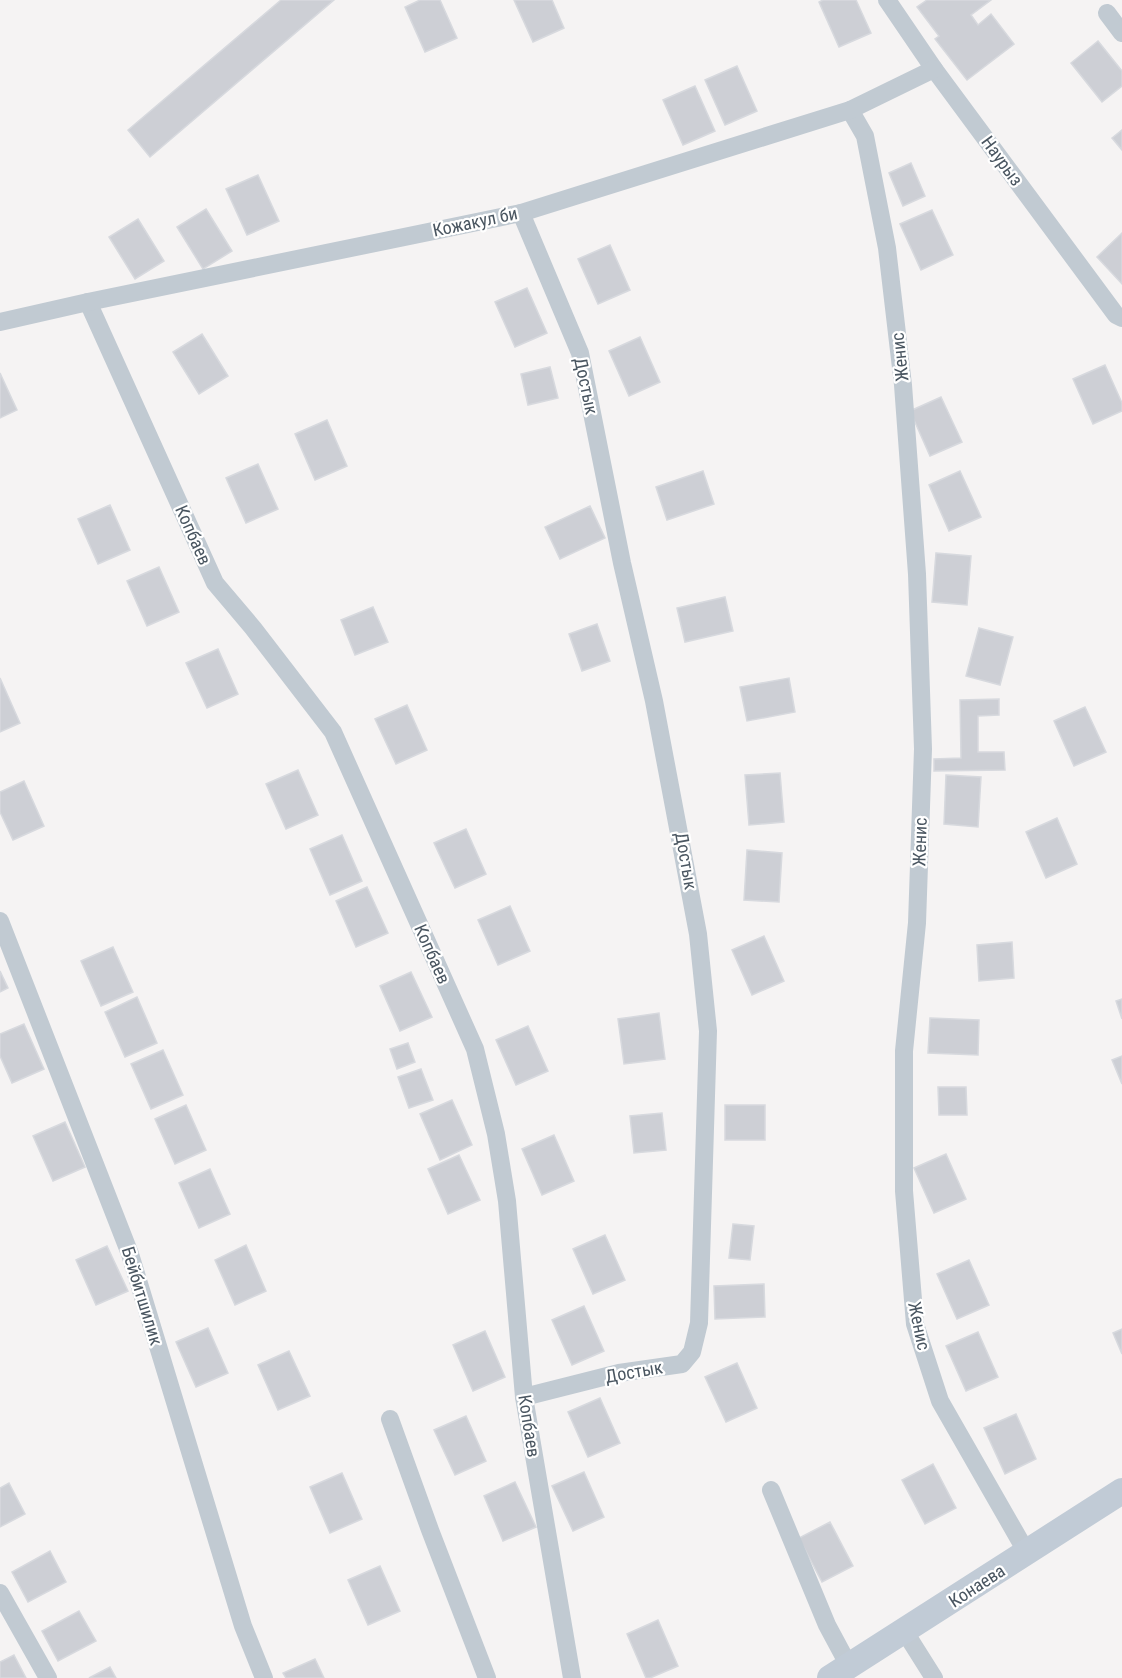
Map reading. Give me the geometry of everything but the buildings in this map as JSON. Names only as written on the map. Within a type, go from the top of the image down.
[{"type":"main road","name":"Конаева","points":[[839,1672],[905,1632],[1122,1491]]},
{"type":"street","name":"Наурыз","points":[[887,0],[934,69],[1116,315],[1122,318]]},
{"type":"street","points":[[1107,13],[1122,33]]},
{"type":"street","name":"Кожакул би","points":[[0,322],[522,213],[849,111],[934,69]]},
{"type":"street","name":"Женис","points":[[849,111],[865,136],[887,248],[903,385],[917,574],[923,749],[917,923],[904,1051],[904,1191],[915,1324],[940,1401],[1027,1553]]},
{"type":"street","name":"Достык","points":[[522,213],[580,353],[681,833],[699,934],[708,1031],[699,1323],[692,1352],[682,1364],[619,1373],[524,1396]]},
{"type":"street","name":"Копбаев","points":[[88,302],[215,583],[253,628],[333,732],[475,1049],[496,1134],[507,1201],[524,1396],[572,1678]]},
{"type":"street","name":"Бейбитшилик","points":[[0,921],[130,1254],[243,1626],[264,1678]]},
{"type":"street","points":[[390,1419],[487,1678]]},
{"type":"street","points":[[771,1490],[827,1625],[839,1672]]},
{"type":"street","points":[[0,1593],[48,1678]]},
{"type":"street","points":[[905,1632],[934,1678]]}]
